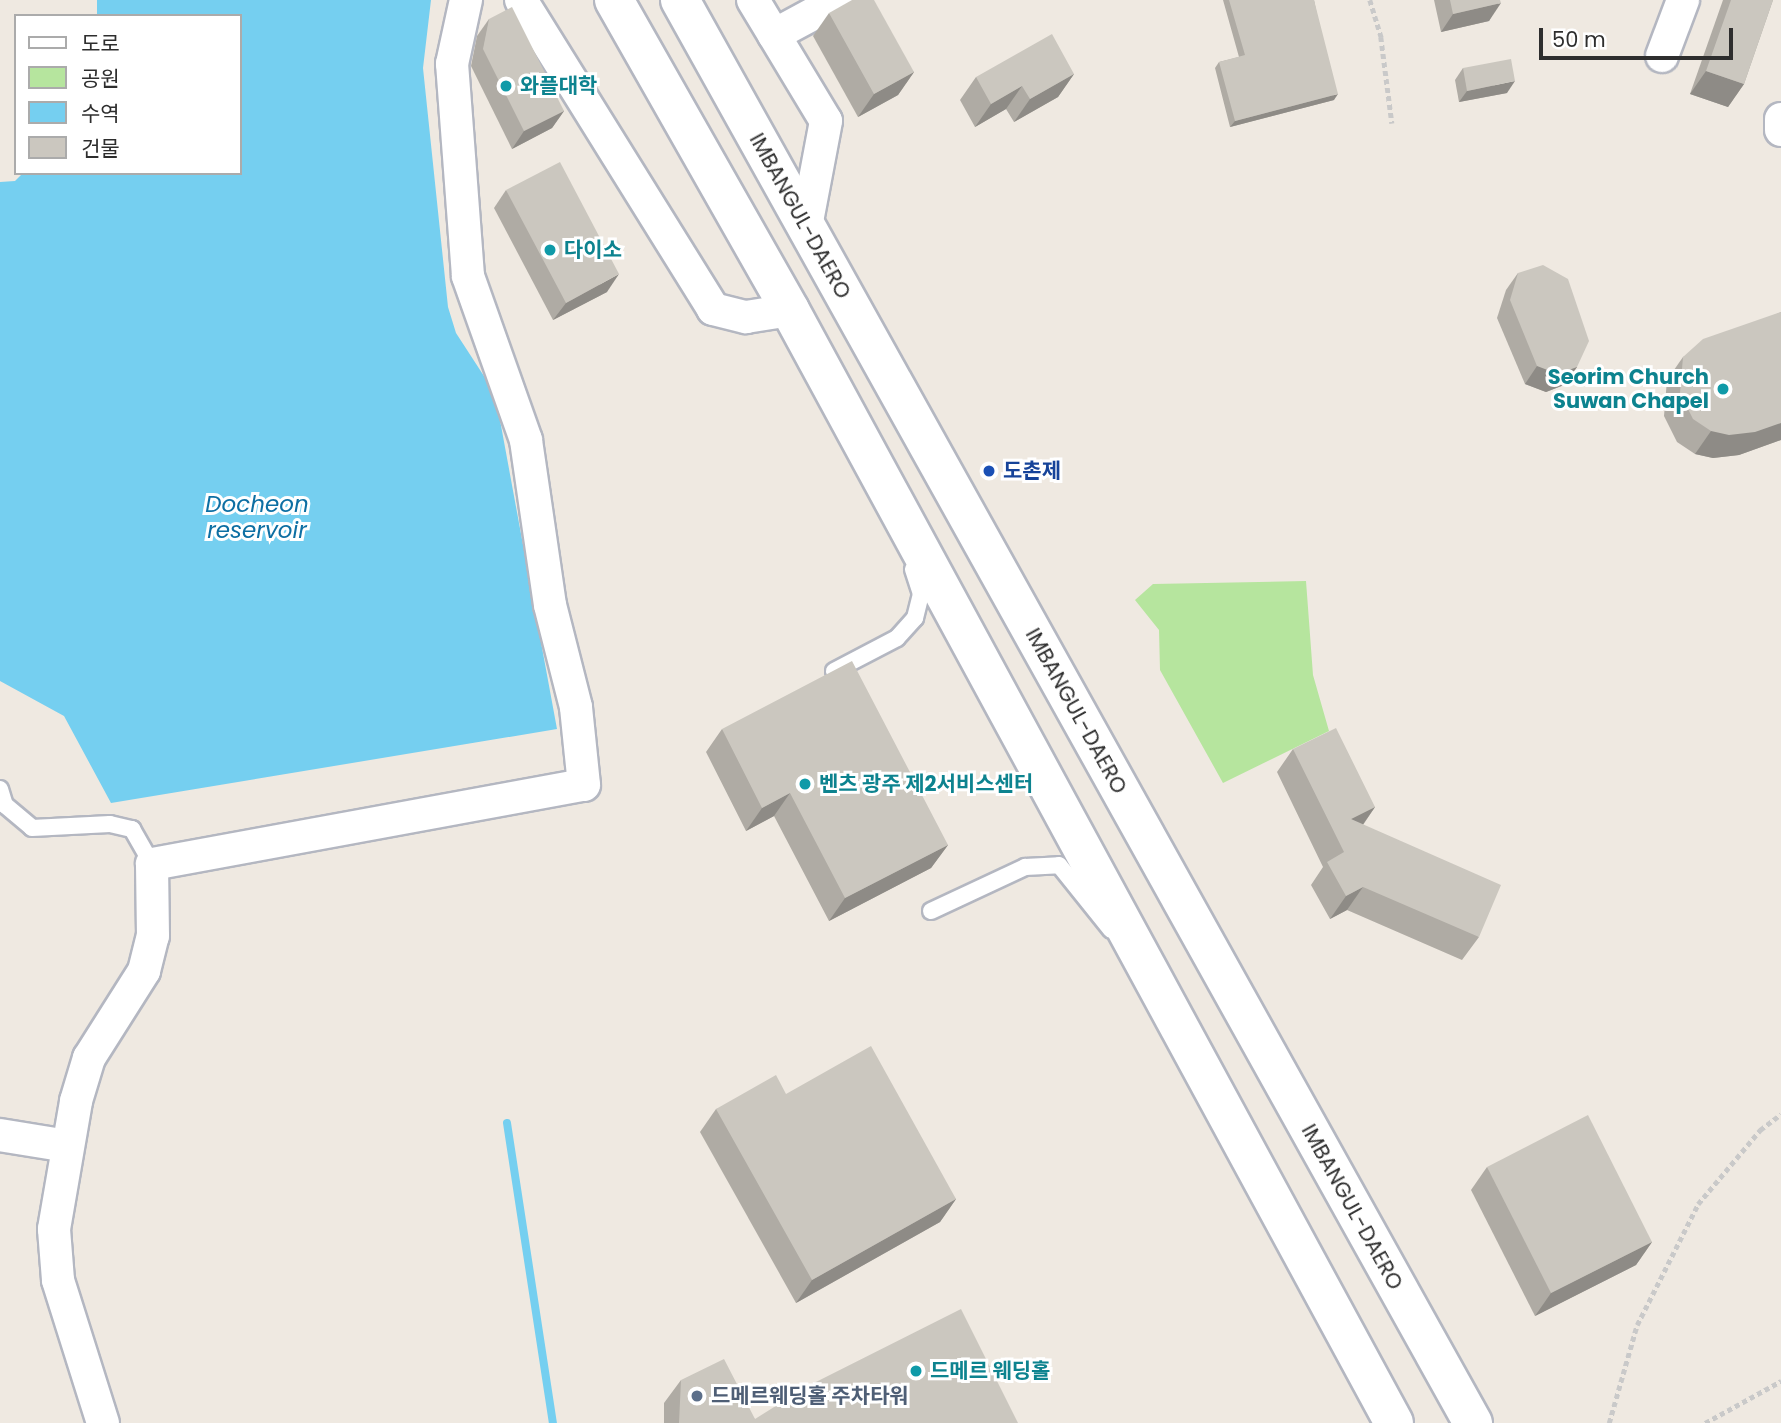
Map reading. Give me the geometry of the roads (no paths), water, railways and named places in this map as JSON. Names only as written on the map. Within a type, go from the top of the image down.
[{"type":"main road","points":[[614,0],[790,310],[1136,953],[1394,1423]]},
{"type":"main road","name":"IMBANGUL-DAERO","points":[[680,0],[1473,1423]]},
{"type":"street","points":[[103,1423],[58,1280],[54,1229],[67,1146],[89,1058],[144,971],[153,936],[152,864],[584,785],[576,708],[550,605],[526,440],[467,276],[452,64],[466,0]]},
{"type":"street","points":[[521,0],[713,309],[746,317],[790,310]]},
{"type":"street","points":[[753,0],[826,121],[806,227]]},
{"type":"street","points":[[774,35],[839,0]]},
{"type":"street","points":[[1662,56],[1683,0]]},
{"type":"street","points":[[1781,118],[1781,130]]},
{"type":"street","points":[[0,1135],[67,1146]]},
{"type":"lane","points":[[832,672],[897,638],[915,618],[921,594],[892,500]]},
{"type":"lane","points":[[0,789],[5,806],[32,828],[110,824],[132,829],[152,864]]},
{"type":"lane","points":[[931,911],[1025,867],[1059,865],[1097,917],[1136,953]]},
{"type":"water","name":"Docheon reservoir","points":[[97,0],[431,0],[423,68],[448,307],[456,333],[495,393],[557,729],[111,803],[64,716],[0,681],[0,182],[15,181],[21,175],[242,175],[242,14],[97,14]]},
{"type":"waterway","points":[[507,1123],[553,1423]]},
{"type":"place","name":"와플대학","points":[[506,86]]},
{"type":"place","name":"다이소","points":[[550,250]]},
{"type":"place","name":"Seorim Church Suwan Chapel","points":[[1723,389]]},
{"type":"place","name":"도촌제","points":[[989,471]]},
{"type":"place","name":"벤츠 광주 제2서비스센터","points":[[805,784]]},
{"type":"place","name":"드메르 웨딩홀","points":[[916,1371]]},
{"type":"place","name":"드메르웨딩홀 주차타워","points":[[697,1396]]}]
